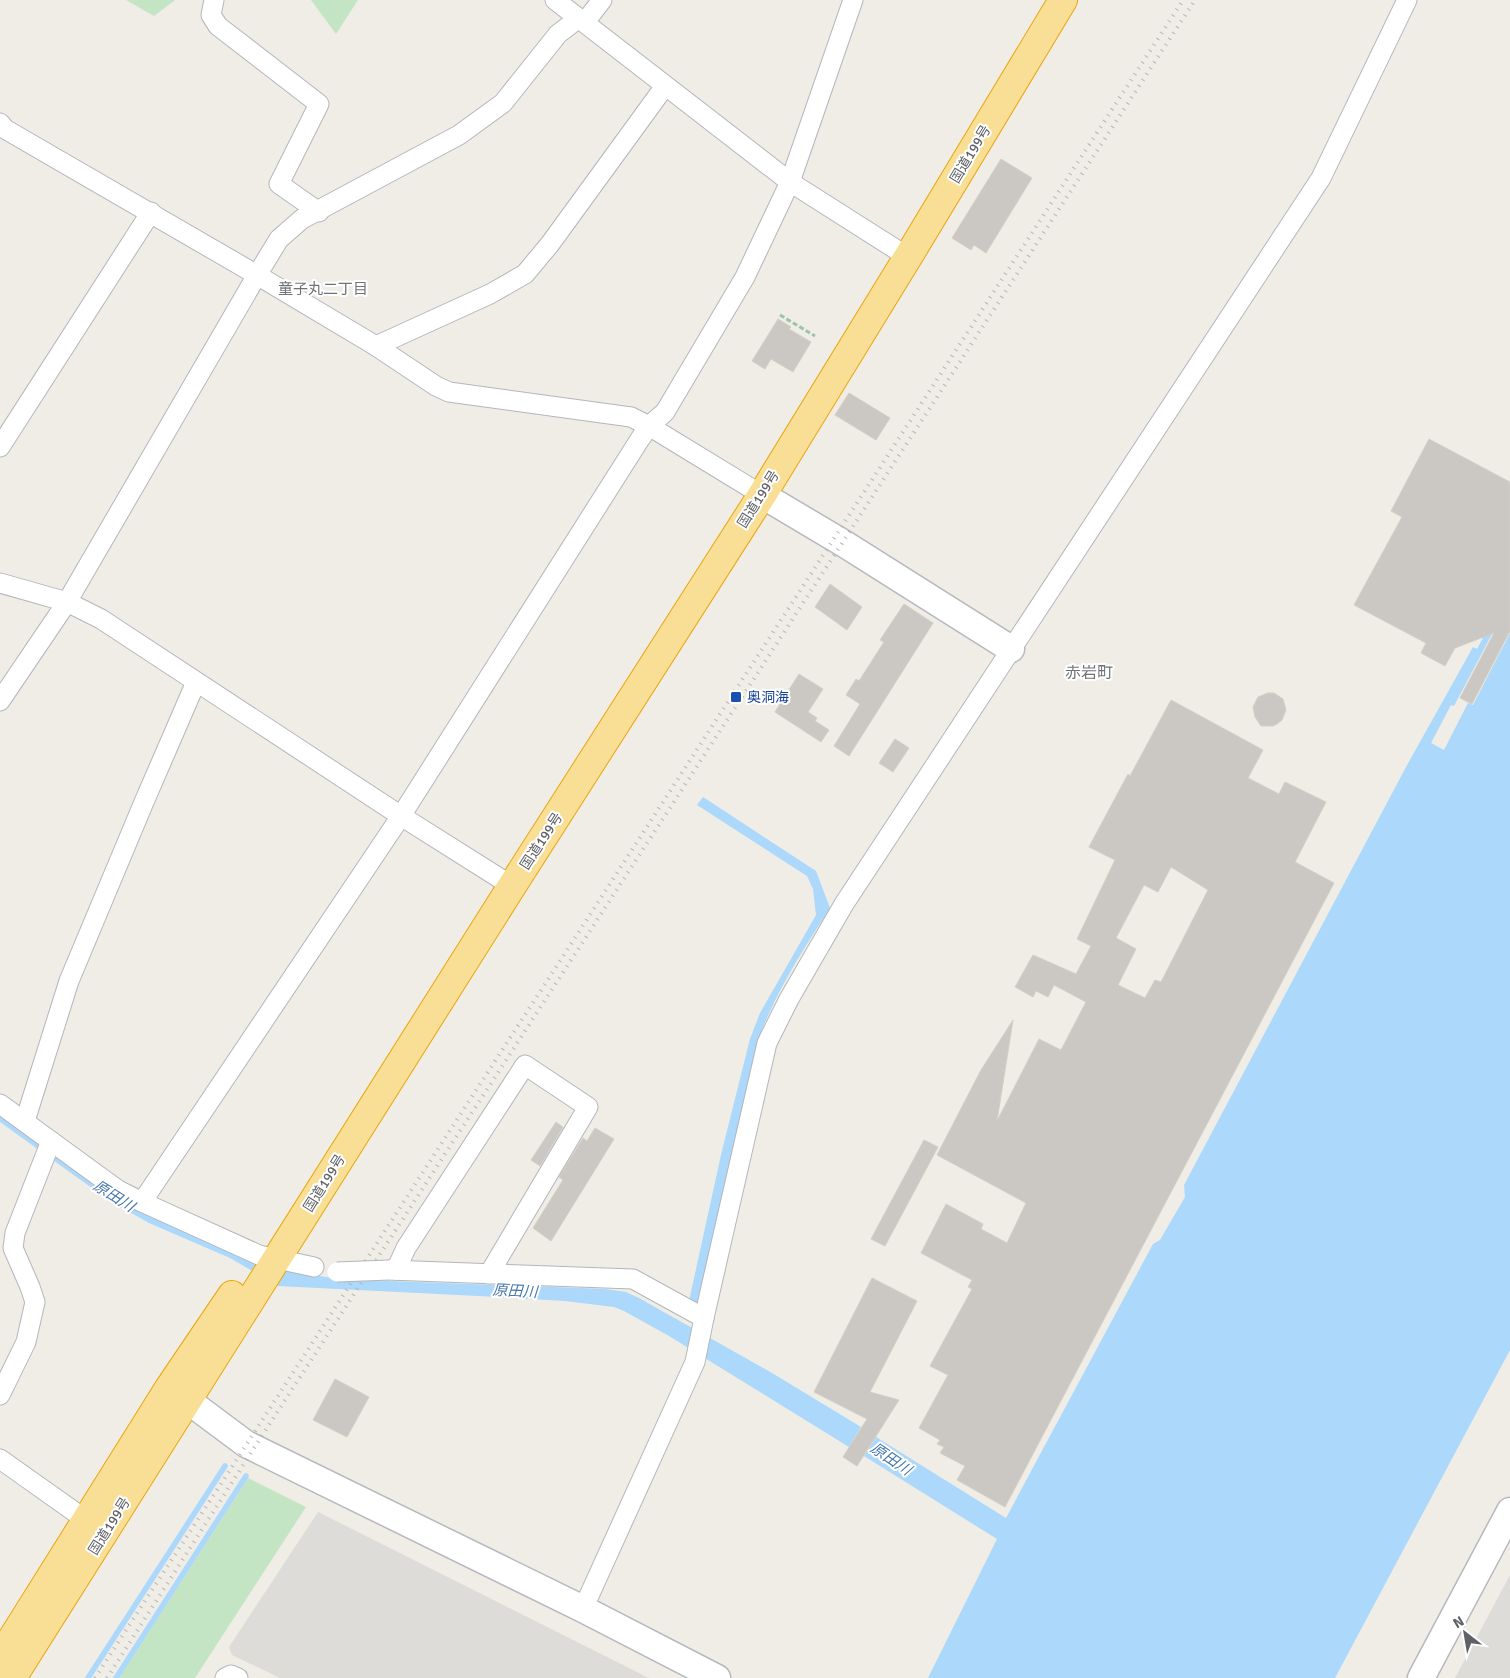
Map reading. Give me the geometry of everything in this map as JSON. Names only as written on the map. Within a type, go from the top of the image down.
[{"type":"highway","name":"国道199号","points":[[12,1678],[96,1527],[178,1394],[268,1257],[754,490],[1054,2]]},
{"type":"highway","name":"国道199号","points":[[0,1658],[96,1527]]},
{"type":"street","points":[[214,0],[211,14],[218,26],[319,104],[279,184],[319,212]]},
{"type":"street","points":[[555,0],[790,182],[901,252]]},
{"type":"street","points":[[0,701],[67,602],[279,239],[302,220],[459,135],[503,103],[558,34],[582,20],[602,0]]},
{"type":"street","points":[[142,1202],[401,816],[649,426],[665,412],[745,277],[790,182],[853,0]]},
{"type":"street","points":[[583,1609],[695,1362],[767,1043],[789,999],[844,904],[1321,178],[1407,0]]},
{"type":"street","points":[[376,346],[490,294],[525,274],[550,244],[665,86]]},
{"type":"street","points":[[0,124],[376,346],[436,386],[449,392],[631,417],[843,543],[1011,649]]},
{"type":"street","points":[[0,447],[151,212]]},
{"type":"street","points":[[0,582],[67,602],[101,619],[504,882]]},
{"type":"street","points":[[25,1121],[69,982],[196,682]]},
{"type":"street","points":[[393,1270],[525,1065],[588,1107],[489,1274]]},
{"type":"street","points":[[0,1104],[118,1190],[268,1257],[314,1267]]},
{"type":"street","points":[[0,1395],[26,1342],[35,1302],[12,1248],[15,1233],[51,1141]]},
{"type":"street","points":[[337,1272],[393,1270],[633,1279],[704,1318]]},
{"type":"street","points":[[178,1394],[246,1444],[583,1609],[717,1678]]},
{"type":"street","points":[[0,1459],[96,1527]]},
{"type":"street","points":[[1420,1678],[1510,1512]]},
{"type":"street","points":[[225,1678],[231,1675],[238,1678]]},
{"type":"path","points":[[780,315],[815,336]]},
{"type":"shaded area","points":[[318,1512],[649,1678],[280,1678],[232,1655],[229,1647]]},
{"type":"shaded area","points":[[1510,1575],[1510,1678],[1455,1678],[1494,1605]]},
{"type":"green space","points":[[126,0],[175,0],[154,16]]},
{"type":"green space","points":[[311,0],[358,0],[336,34]]},
{"type":"green space","points":[[248,1478],[306,1507],[195,1678],[119,1678]]},
{"type":"water","name":"原田川","points":[[1510,588],[1510,600],[1454,706],[1451,705],[1431,743],[1444,750],[1468,703],[1473,705],[1510,633],[1510,1350],[1335,1678],[928,1678],[997,1539],[864,1456],[876,1437],[1006,1518],[1153,1244],[1160,1240],[1185,1197],[1184,1185],[1406,767],[1473,647],[1477,649]]},
{"type":"water","points":[[703,797],[816,871],[830,908],[780,991],[757,1043],[697,1305],[689,1301],[721,1155],[750,1039],[760,1013],[816,915],[813,889],[807,876],[697,805]]},
{"type":"water","name":"原田川","points":[[0,1110],[114,1192],[289,1271],[338,1279],[605,1289],[626,1292],[772,1373],[861,1427],[849,1447],[669,1336],[614,1307],[565,1301],[278,1286],[230,1258],[149,1223],[110,1201],[0,1122]]},
{"type":"building","points":[[1001,159],[1032,178],[986,253],[974,245],[971,250],[952,238]]},
{"type":"building","points":[[778,319],[791,327],[789,329],[811,342],[793,372],[771,359],[765,369],[752,361]]},
{"type":"building","points":[[849,393],[890,418],[876,440],[835,415]]},
{"type":"building","points":[[1429,439],[1510,482],[1510,631],[1472,704],[1460,698],[1494,633],[1455,648],[1445,666],[1421,653],[1426,643],[1354,605],[1402,517],[1391,511]]},
{"type":"building","points":[[830,584],[862,607],[847,630],[815,607]]},
{"type":"building","points":[[904,604],[933,623],[849,756],[834,746],[860,704],[846,695],[856,679],[859,681],[884,642],[880,640]]},
{"type":"building","points":[[799,674],[823,689],[808,712],[817,718],[815,721],[829,730],[821,742],[775,712]]},
{"type":"building","points":[[1274,693],[1283,699],[1286,710],[1282,720],[1277,724],[1261,726],[1255,717],[1253,707],[1258,697]]},
{"type":"building","points":[[1171,700],[1263,750],[1248,778],[1279,794],[1285,782],[1326,802],[1295,862],[1334,883],[1005,1507],[957,1480],[965,1466],[940,1453],[944,1447],[937,1444],[940,1440],[919,1428],[948,1375],[930,1366],[972,1289],[968,1287],[972,1280],[921,1253],[946,1204],[983,1224],[981,1229],[1007,1243],[1026,1203],[937,1155],[981,1070],[1013,1020],[997,1121],[1039,1039],[1061,1050],[1086,1002],[1054,985],[1048,997],[1036,991],[1033,997],[1015,987],[1033,955],[1076,974],[1091,946],[1077,939],[1115,860],[1089,847],[1128,774],[1130,776]],"holes":[[[1171,867],[1208,890],[1161,982],[1155,980],[1145,998],[1118,985],[1136,949],[1116,938],[1144,885],[1158,892]]]},
{"type":"building","points":[[895,739],[909,748],[893,772],[879,763]]},
{"type":"building","points":[[556,1122],[563,1127],[540,1166],[531,1160]]},
{"type":"building","points":[[595,1128],[614,1139],[551,1241],[533,1228],[563,1180],[559,1177],[583,1138],[587,1141]]},
{"type":"building","points":[[924,1140],[938,1147],[885,1246],[871,1239]]},
{"type":"building","points":[[872,1278],[917,1301],[870,1392],[899,1400],[857,1466],[843,1457],[867,1419],[814,1392]]},
{"type":"building","points":[[335,1379],[369,1397],[347,1437],[313,1420]]},
{"type":"waterway","points":[[88,1678],[225,1466]]},
{"type":"waterway","points":[[116,1678],[246,1476]]},
{"type":"railway","points":[[95,1678],[1183,0]]},
{"type":"railway","points":[[107,1678],[254,1448],[1195,0]]},
{"type":"place","name":"奥洞海","points":[[736,697]]},
{"type":"district","name":"童子丸二丁目","points":[[323,289]]},
{"type":"district","name":"赤岩町","points":[[1089,672]]}]
